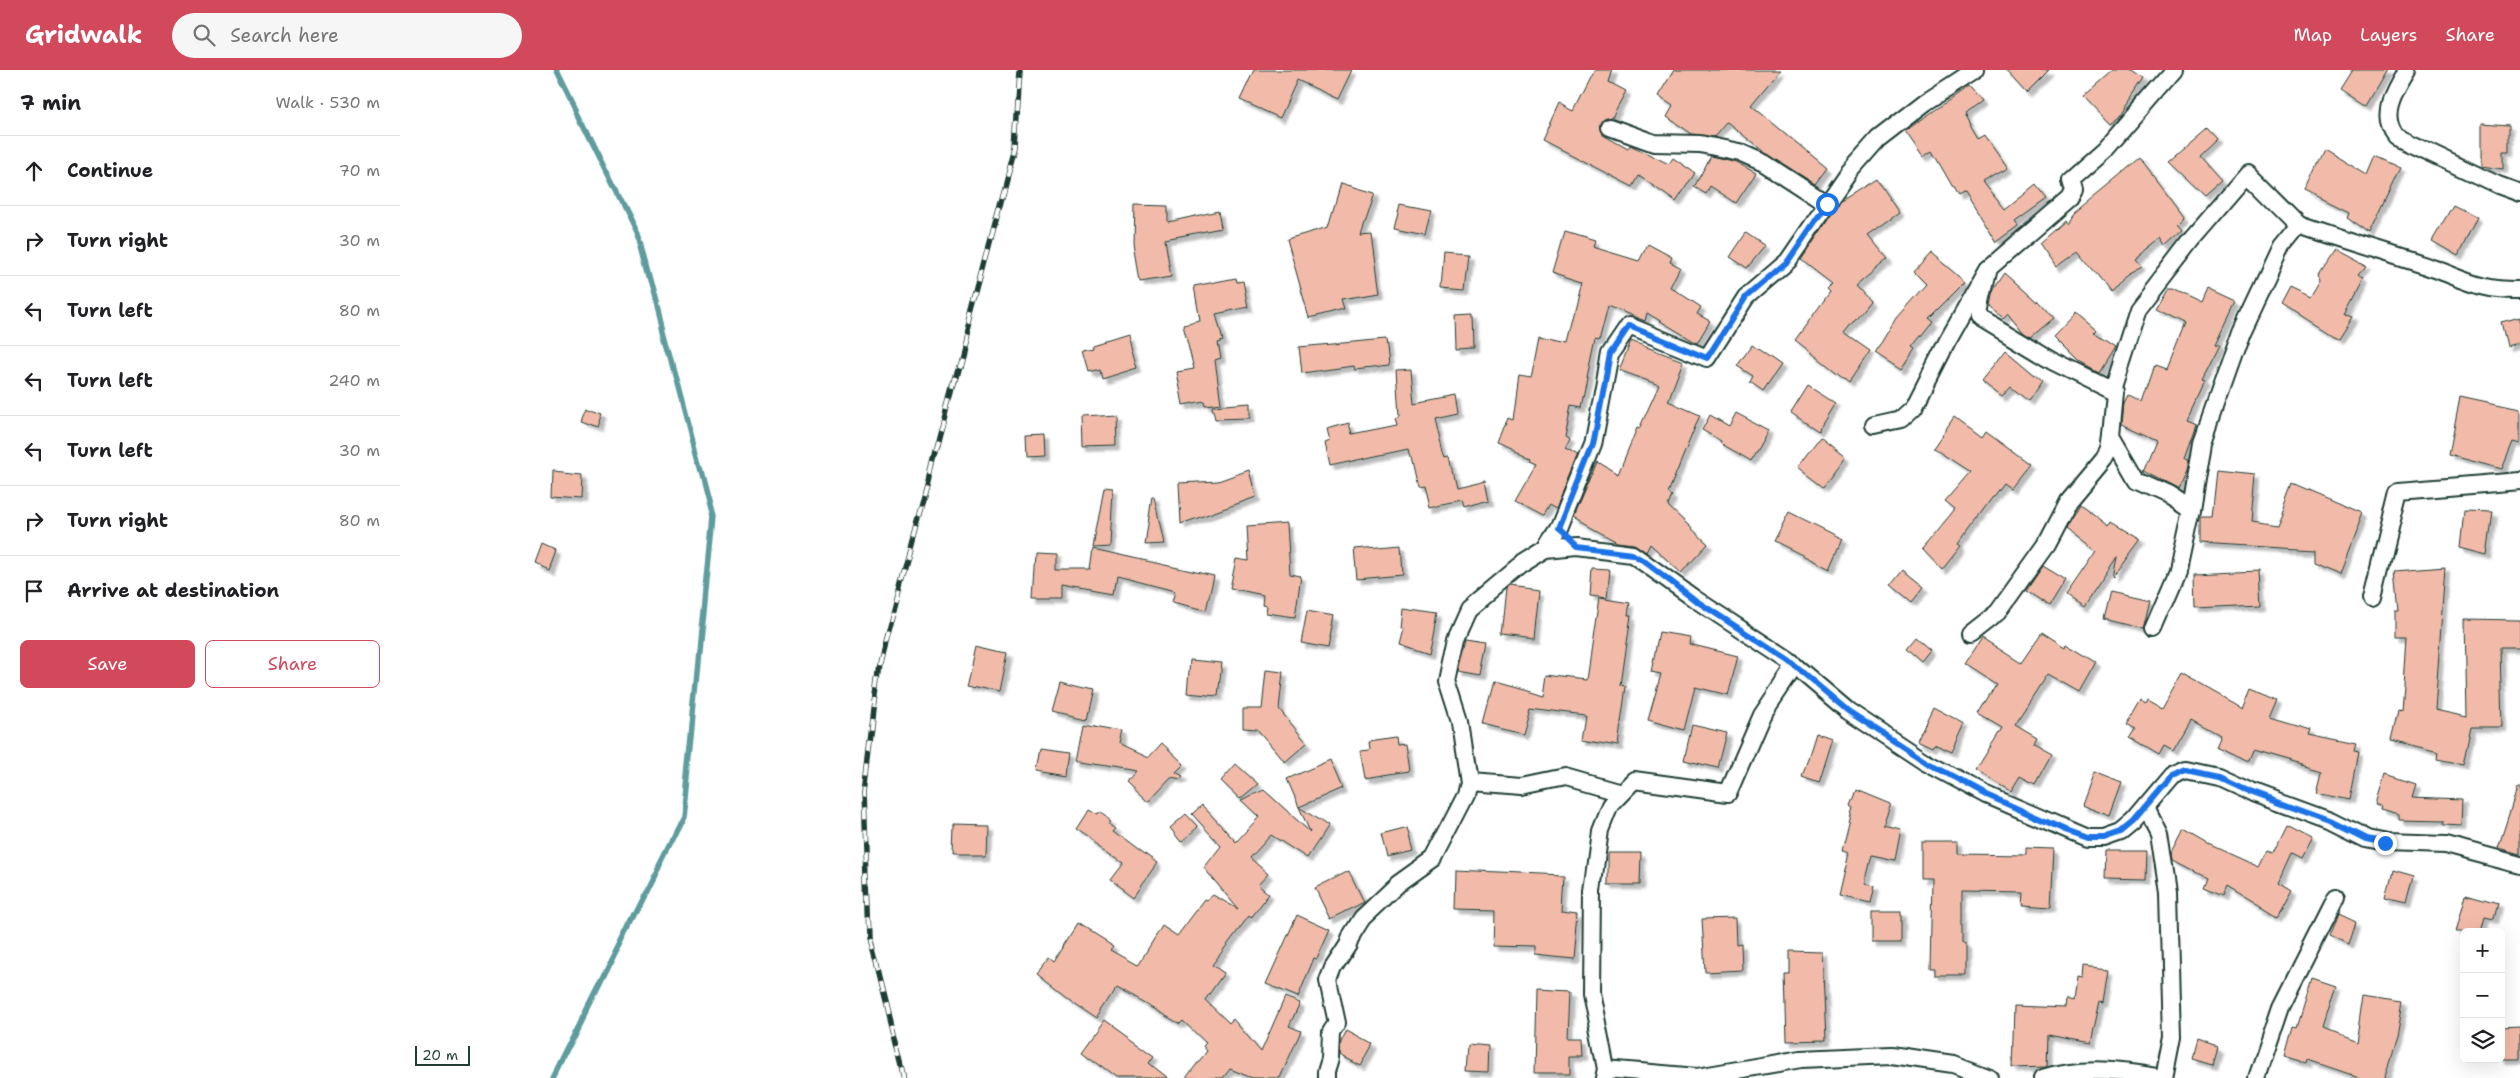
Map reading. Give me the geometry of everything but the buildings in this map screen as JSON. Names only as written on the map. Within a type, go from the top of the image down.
[{"type":"street","points":[[1326,1078],[1330,1059],[1331,1032],[1337,1023],[1328,981],[1333,968],[1362,918],[1398,884],[1433,858],[1466,795],[1469,782],[1460,722],[1447,682],[1456,638],[1469,609],[1519,567],[1546,550],[1559,530],[1593,445],[1610,354],[1629,326],[1707,358],[1746,297],[1788,261],[1849,172],[1878,139],[1926,102],[1975,70]]},
{"type":"street","points":[[1874,426],[1901,419],[1914,406],[1947,342],[1989,268],[2070,199],[2072,192],[2070,180],[2104,152],[2174,70]]},
{"type":"street","points":[[2407,70],[2394,91],[2387,114],[2389,128],[2396,137],[2498,185],[2520,193]]},
{"type":"street","points":[[1610,127],[1654,143],[1700,144],[1739,152],[1764,163],[1827,204]]},
{"type":"street","points":[[2112,390],[2138,309],[2192,239],[2248,174],[2299,225],[2361,248],[2435,270],[2481,288],[2520,290]]},
{"type":"street","points":[[2152,629],[2178,571],[2191,510],[2202,442],[2241,332],[2281,248],[2299,225]]},
{"type":"street","points":[[1970,634],[1998,612],[2046,545],[2069,501],[2109,450],[2116,396],[2112,390],[2052,361],[1979,317],[1989,268]]},
{"type":"street","points":[[2112,436],[2137,480],[2168,495],[2191,510]]},
{"type":"street","points":[[2373,597],[2399,491],[2520,481]]},
{"type":"street","points":[[1559,530],[1577,547]]},
{"type":"street","points":[[1546,550],[1577,547],[1618,552],[1638,558],[1695,600],[1795,666],[1848,711],[1926,762],[1987,795],[2087,838],[2104,838],[2121,832],[2172,776],[2186,770],[2203,772],[2218,777],[2250,792],[2330,821],[2366,839],[2385,843],[2446,845],[2520,864]]},
{"type":"street","points":[[1795,666],[1762,715],[1728,793],[1634,780],[1610,805],[1600,830],[1592,891],[1591,992],[1605,1073],[1697,1077],[1801,1059],[1892,1054],[1953,1064],[1989,1078]]},
{"type":"street","points":[[1469,782],[1522,786],[1565,778],[1621,793]]},
{"type":"street","points":[[2043,1078],[2059,1073],[2106,1069],[2163,1078],[2172,1037],[2168,893],[2159,833],[2146,806]]},
{"type":"street","points":[[2257,1078],[2281,1007],[2336,898]]},
{"type":"waterway","points":[[553,1078],[683,818],[712,517],[639,238],[556,70]]},
{"type":"railway","points":[[904,1078],[869,938],[864,791],[880,663],[1015,148],[1020,70]]},
{"type":"route","points":[[1827,204],[1788,261],[1746,297],[1707,358],[1629,326],[1610,354],[1593,445],[1559,530],[1577,547],[1632,554],[1644,561],[1695,600],[1789,661],[1848,711],[1926,762],[1987,795],[2065,830],[2087,838],[2104,838],[2121,832],[2133,822],[2172,776],[2186,770],[2203,772],[2218,777],[2250,792],[2330,821],[2366,839],[2385,843]]}]
